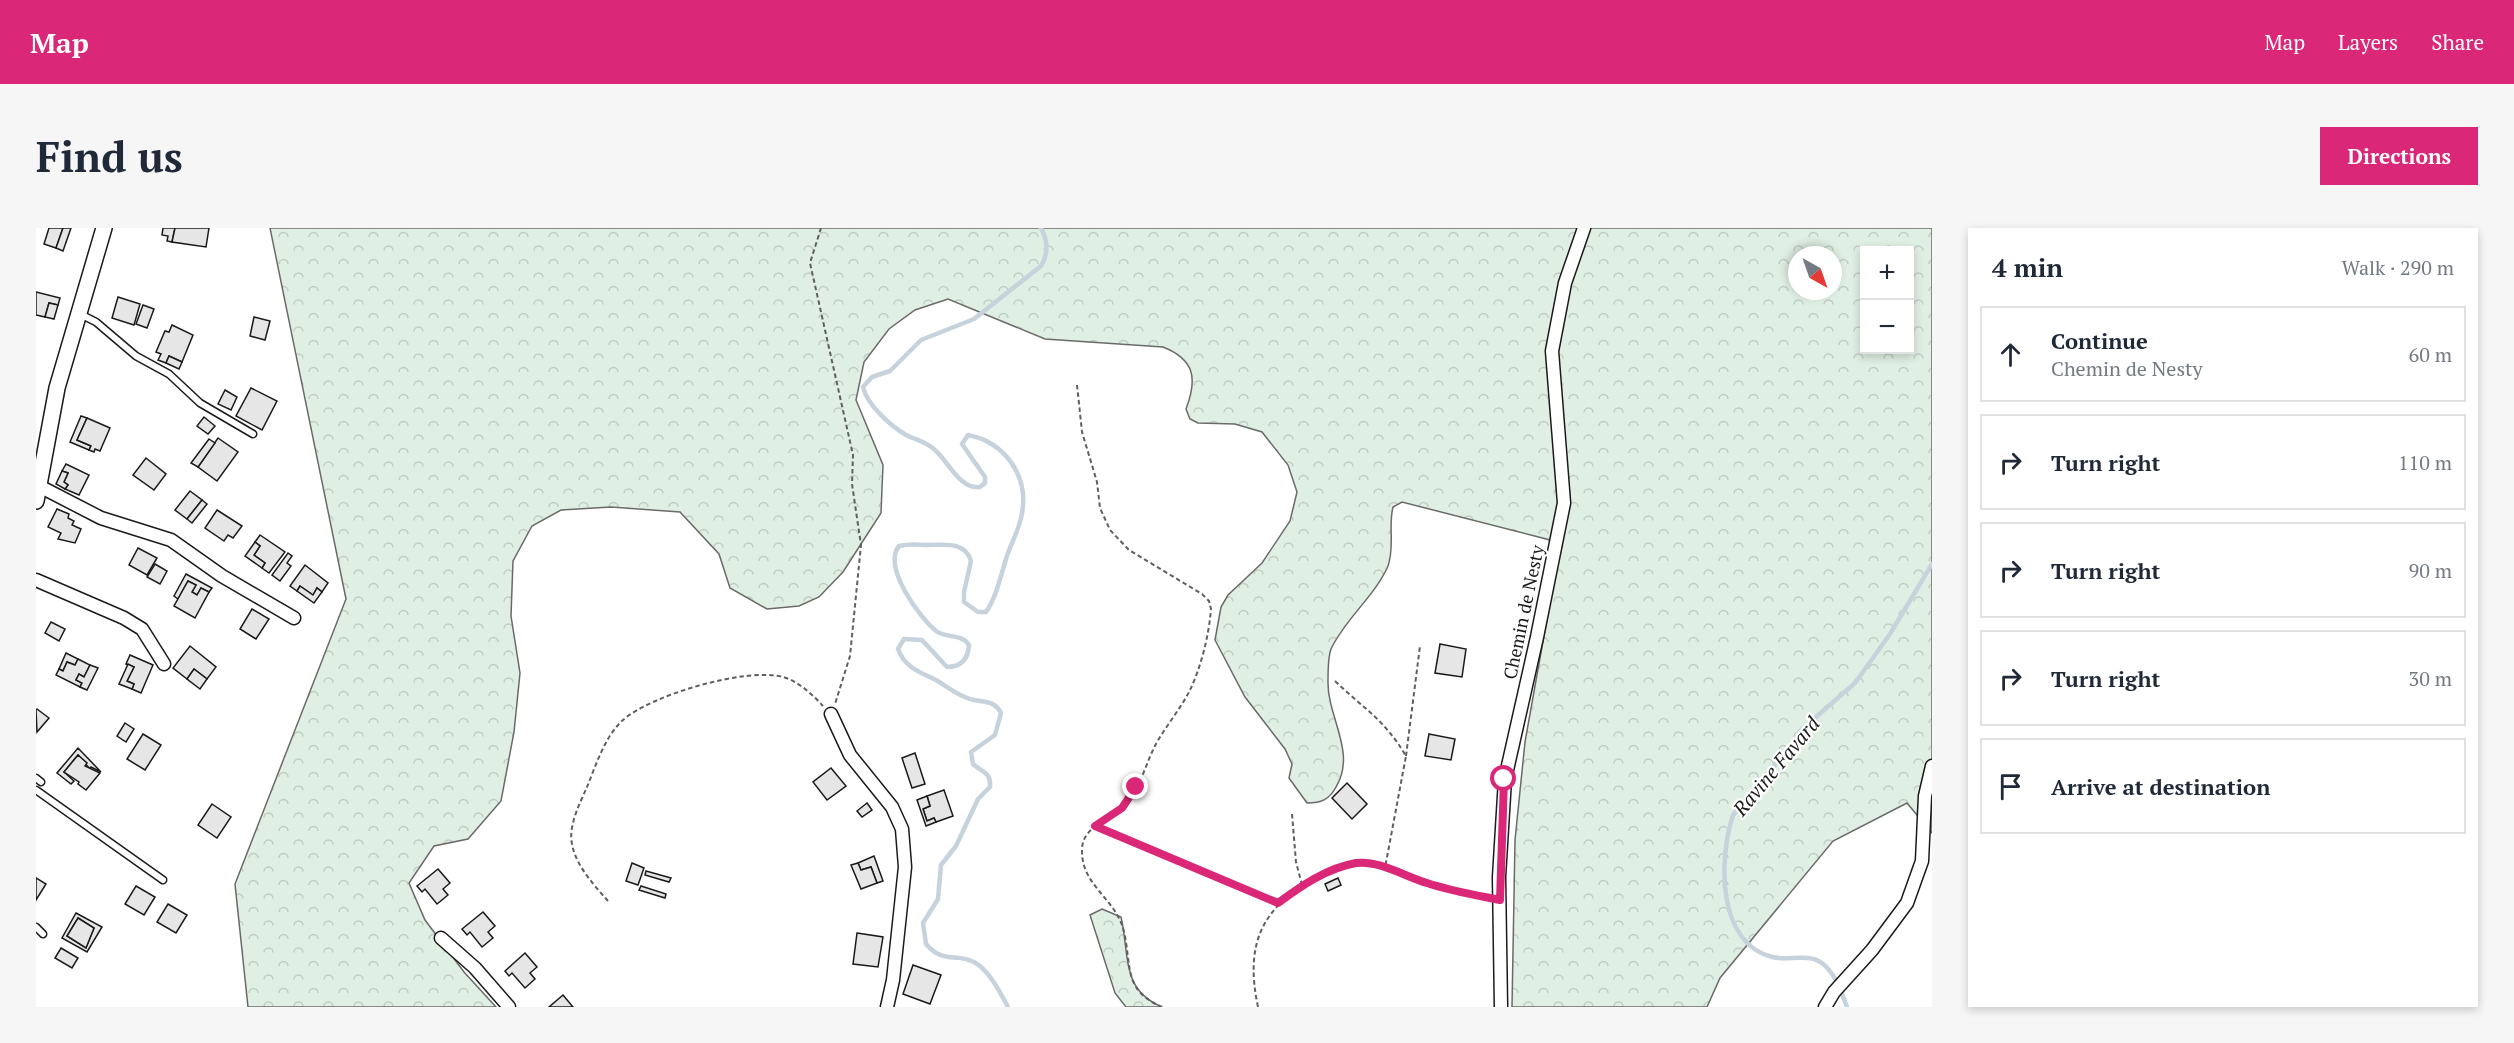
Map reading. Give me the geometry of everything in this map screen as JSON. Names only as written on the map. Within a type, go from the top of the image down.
[{"type":"street","points":[[104,228],[57,388],[37,493],[101,518],[171,540],[222,576],[294,618]]},
{"type":"street","name":"Chemin de Nesty","points":[[1501,1007],[1500,900],[1504,779],[1537,637],[1564,503],[1552,351],[1565,283],[1584,228]]},
{"type":"street","points":[[36,580],[124,618],[142,629],[164,664]]},
{"type":"street","points":[[831,714],[850,755],[892,807],[902,829],[905,867],[893,980],[886,1007]]},
{"type":"street","points":[[1826,1007],[1834,992],[1907,903],[1922,861],[1924,796],[1932,766]]},
{"type":"street","points":[[441,938],[475,968],[509,1007]]},
{"type":"lane","points":[[80,314],[96,322],[136,356],[169,374],[200,403],[253,434]]},
{"type":"lane","points":[[36,790],[163,880]]},
{"type":"lane","points":[[36,927],[43,934]]},
{"type":"path","points":[[608,901],[592,882],[576,856],[571,842],[578,808],[599,758],[621,722],[650,702],[671,694],[701,685],[760,676],[782,676],[797,683],[831,714],[850,656],[861,545],[852,484],[854,455],[810,263],[821,228]]},
{"type":"path","points":[[1077,385],[1082,432],[1097,482],[1100,508],[1110,530],[1129,550],[1202,594],[1209,601],[1211,609],[1197,676],[1188,694],[1157,742],[1130,800],[1095,826],[1086,835],[1082,847],[1082,864],[1092,886],[1111,903],[1121,917],[1129,974],[1135,988],[1162,1007]]},
{"type":"path","points":[[1385,868],[1406,756],[1420,646]]},
{"type":"path","points":[[1335,681],[1368,707],[1391,732],[1406,756]]},
{"type":"path","points":[[1292,814],[1296,862],[1302,885]]},
{"type":"path","points":[[1095,826],[1278,903]]},
{"type":"path","points":[[1258,1007],[1253,962],[1256,943],[1265,919],[1278,903],[1302,885],[1331,871],[1358,863],[1385,868],[1438,886],[1500,900]]},
{"type":"green space","points":[[270,228],[1932,228],[1932,833],[1907,803],[1833,841],[1720,978],[1707,1007],[1512,1007],[1515,840],[1525,742],[1558,557],[1550,540],[1402,502],[1393,507],[1388,566],[1376,587],[1337,638],[1329,656],[1329,694],[1340,734],[1342,774],[1336,787],[1327,798],[1307,803],[1289,778],[1292,764],[1285,749],[1245,697],[1215,640],[1221,607],[1228,595],[1262,563],[1290,521],[1297,492],[1288,465],[1262,432],[1235,424],[1198,423],[1190,419],[1186,409],[1192,389],[1191,372],[1188,365],[1174,352],[1163,347],[1045,339],[948,299],[915,310],[889,329],[864,362],[856,400],[883,465],[881,513],[843,572],[819,597],[799,606],[767,609],[730,588],[719,554],[680,512],[611,507],[561,510],[532,526],[513,561],[511,616],[520,673],[514,732],[501,801],[468,839],[434,846],[409,883],[425,920],[464,972],[496,1007],[248,1007],[235,884],[346,599]]},
{"type":"green space","points":[[1102,909],[1121,917],[1129,970],[1133,981],[1139,991],[1149,1000],[1162,1007],[1126,1007],[1115,993],[1090,915]]},
{"type":"building","points":[[49,228],[63,228],[56,248],[44,244]]},
{"type":"building","points":[[63,228],[71,228],[63,251],[56,248]]},
{"type":"building","points":[[163,228],[175,228],[172,242],[167,241],[168,236],[162,235]]},
{"type":"building","points":[[175,228],[209,228],[206,247],[172,242]]},
{"type":"building","points":[[36,292],[60,298],[58,305],[49,303],[45,317],[36,315]]},
{"type":"building","points":[[118,297],[140,304],[134,325],[112,318]]},
{"type":"building","points":[[49,303],[58,305],[54,319],[45,317]]},
{"type":"building","points":[[143,305],[154,309],[147,328],[136,324]]},
{"type":"building","points":[[254,317],[270,321],[265,340],[250,336]]},
{"type":"building","points":[[172,325],[193,335],[182,362],[169,356],[166,363],[158,360],[161,354],[156,352],[165,331],[169,332]]},
{"type":"building","points":[[169,356],[182,362],[179,369],[166,363]]},
{"type":"building","points":[[251,388],[277,401],[262,430],[236,416]]},
{"type":"building","points":[[225,390],[237,397],[231,410],[218,404]]},
{"type":"building","points":[[81,416],[87,418],[77,440],[91,446],[89,450],[70,442]]},
{"type":"building","points":[[204,417],[215,426],[208,434],[197,426]]},
{"type":"building","points":[[87,418],[110,428],[100,451],[89,450],[91,446],[77,440]]},
{"type":"building","points":[[218,438],[238,452],[217,481],[198,467]]},
{"type":"building","points":[[209,439],[215,443],[198,467],[191,463]]},
{"type":"building","points":[[146,458],[166,474],[154,490],[133,475]]},
{"type":"building","points":[[66,464],[89,475],[79,495],[65,489],[68,485],[64,482],[68,473],[62,471]]},
{"type":"building","points":[[62,471],[68,473],[64,482],[68,485],[65,489],[56,484]]},
{"type":"building","points":[[190,491],[202,500],[187,519],[175,510]]},
{"type":"building","points":[[202,500],[207,504],[192,523],[187,519]]},
{"type":"building","points":[[57,509],[69,514],[68,518],[74,521],[72,525],[81,529],[75,543],[58,539],[61,533],[48,527]]},
{"type":"building","points":[[217,510],[242,526],[233,538],[228,535],[224,541],[205,528]]},
{"type":"building","points":[[260,535],[285,552],[269,573],[262,568],[265,563],[254,555],[260,546],[255,542]]},
{"type":"building","points":[[255,542],[260,546],[254,555],[265,563],[262,568],[245,556]]},
{"type":"building","points":[[138,548],[157,558],[147,575],[129,565]]},
{"type":"building","points":[[288,553],[292,556],[287,563],[291,566],[280,581],[272,575]]},
{"type":"building","points":[[155,564],[167,571],[160,584],[147,577]]},
{"type":"building","points":[[305,565],[328,583],[322,592],[317,588],[313,595],[300,586],[297,591],[290,586]]},
{"type":"building","points":[[186,574],[212,588],[209,592],[201,588],[197,595],[192,592],[196,585],[188,581],[178,599],[174,596]]},
{"type":"building","points":[[188,581],[196,585],[192,592],[197,595],[201,588],[209,592],[195,618],[174,606]]},
{"type":"building","points":[[300,586],[313,595],[317,588],[322,592],[314,603],[297,591]]},
{"type":"building","points":[[252,609],[269,619],[256,639],[240,629]]},
{"type":"building","points":[[51,622],[65,629],[59,641],[45,633]]},
{"type":"building","points":[[1440,644],[1466,649],[1462,677],[1435,673]]},
{"type":"building","points":[[190,646],[216,667],[207,679],[194,669],[187,679],[173,668]]},
{"type":"building","points":[[66,653],[78,659],[75,665],[67,662],[63,671],[59,669]]},
{"type":"building","points":[[130,655],[153,665],[141,693],[132,689],[134,684],[127,681],[134,667],[126,664]]},
{"type":"building","points":[[78,659],[90,665],[84,677],[79,674],[76,680],[82,683],[80,687],[56,675],[59,669],[63,671],[67,662],[75,665]]},
{"type":"building","points":[[128,664],[134,667],[127,681],[134,684],[132,689],[119,684]]},
{"type":"building","points":[[90,665],[98,668],[87,690],[80,687],[82,683],[76,680],[79,674],[84,677]]},
{"type":"building","points":[[194,669],[207,679],[200,689],[187,679]]},
{"type":"building","points":[[36,710],[49,718],[37,732]]},
{"type":"building","points":[[125,723],[134,729],[126,742],[117,736]]},
{"type":"building","points":[[143,734],[161,745],[145,770],[127,759]]},
{"type":"building","points":[[1429,734],[1455,739],[1451,760],[1425,756]]},
{"type":"building","points":[[78,748],[101,772],[91,767],[90,769],[78,755],[64,772],[74,781],[71,784],[57,773]]},
{"type":"building","points":[[915,753],[925,784],[912,788],[902,758]]},
{"type":"building","points":[[78,755],[87,763],[85,766],[100,773],[86,790],[64,772]]},
{"type":"building","points":[[831,768],[846,786],[827,800],[813,782]]},
{"type":"building","points":[[1347,783],[1367,804],[1352,819],[1332,798]]},
{"type":"building","points":[[944,790],[953,816],[936,822],[934,818],[927,821],[923,809],[930,806],[927,796]]},
{"type":"building","points":[[927,796],[930,806],[923,809],[927,821],[934,818],[936,822],[926,826],[917,800]]},
{"type":"building","points":[[867,803],[872,810],[862,817],[857,811]]},
{"type":"building","points":[[212,804],[231,817],[217,838],[198,825]]},
{"type":"building","points":[[874,856],[883,881],[877,883],[871,867],[861,870],[858,863]]},
{"type":"building","points":[[632,863],[644,868],[638,885],[626,881]]},
{"type":"building","points":[[858,863],[861,870],[871,867],[877,883],[861,889],[851,865]]},
{"type":"building","points":[[438,869],[450,883],[443,889],[448,895],[437,904],[425,889],[422,892],[417,886]]},
{"type":"building","points":[[646,871],[671,878],[669,882],[645,875]]},
{"type":"building","points":[[36,878],[46,884],[36,900]]},
{"type":"building","points":[[1338,878],[1341,885],[1328,891],[1325,884]]},
{"type":"building","points":[[136,886],[155,897],[144,915],[125,904]]},
{"type":"building","points":[[641,886],[666,894],[665,898],[639,890]]},
{"type":"building","points":[[168,904],[187,915],[176,933],[157,922]]},
{"type":"building","points":[[483,912],[495,926],[488,932],[493,938],[482,947],[470,932],[467,935],[462,929]]},
{"type":"building","points":[[76,913],[102,927],[87,952],[62,938]],"holes":[[[78,918],[94,928],[86,948],[67,936]]]},
{"type":"building","points":[[78,918],[94,928],[86,948],[67,936]]},
{"type":"building","points":[[857,933],[883,937],[878,967],[853,964]]},
{"type":"building","points":[[61,948],[78,958],[72,968],[55,958]]},
{"type":"building","points":[[525,953],[537,967],[530,973],[535,979],[525,988],[512,973],[509,976],[505,971]]},
{"type":"building","points":[[913,965],[941,975],[930,1004],[903,994]]},
{"type":"building","points":[[563,995],[573,1007],[549,1007]]},
{"type":"waterway","points":[[1008,1007],[985,970],[967,959],[944,956],[932,950],[926,944],[923,923],[938,899],[941,865],[956,846],[978,799],[990,787],[986,773],[973,764],[971,752],[995,735],[1001,713],[994,705],[965,697],[919,672],[905,661],[898,649],[904,639],[922,640],[947,667],[960,664],[967,654],[969,645],[958,637],[936,631],[921,615],[899,579],[895,566],[895,555],[899,546],[907,545],[948,545],[964,550],[971,561],[964,602],[978,612],[986,612],[996,592],[1020,524],[1022,486],[1011,462],[1003,453],[993,445],[968,435],[962,444],[985,477],[985,483],[980,487],[966,484],[932,447],[906,435],[887,421],[869,401],[863,387],[872,377],[890,371],[921,340],[974,319],[1041,266],[1047,247],[1041,228]]},
{"type":"waterway","name":"Ravine Favard","points":[[1847,1007],[1834,978],[1822,963],[1811,958],[1772,957],[1754,948],[1740,935],[1731,917],[1726,896],[1724,875],[1728,833],[1733,815],[1795,741],[1800,731],[1855,683],[1890,634],[1932,564]]},
{"type":"route","points":[[1136,787],[1130,800],[1122,808],[1095,826],[1278,903],[1302,885],[1331,871],[1358,863],[1385,868],[1460,892],[1500,900],[1504,779]]}]
